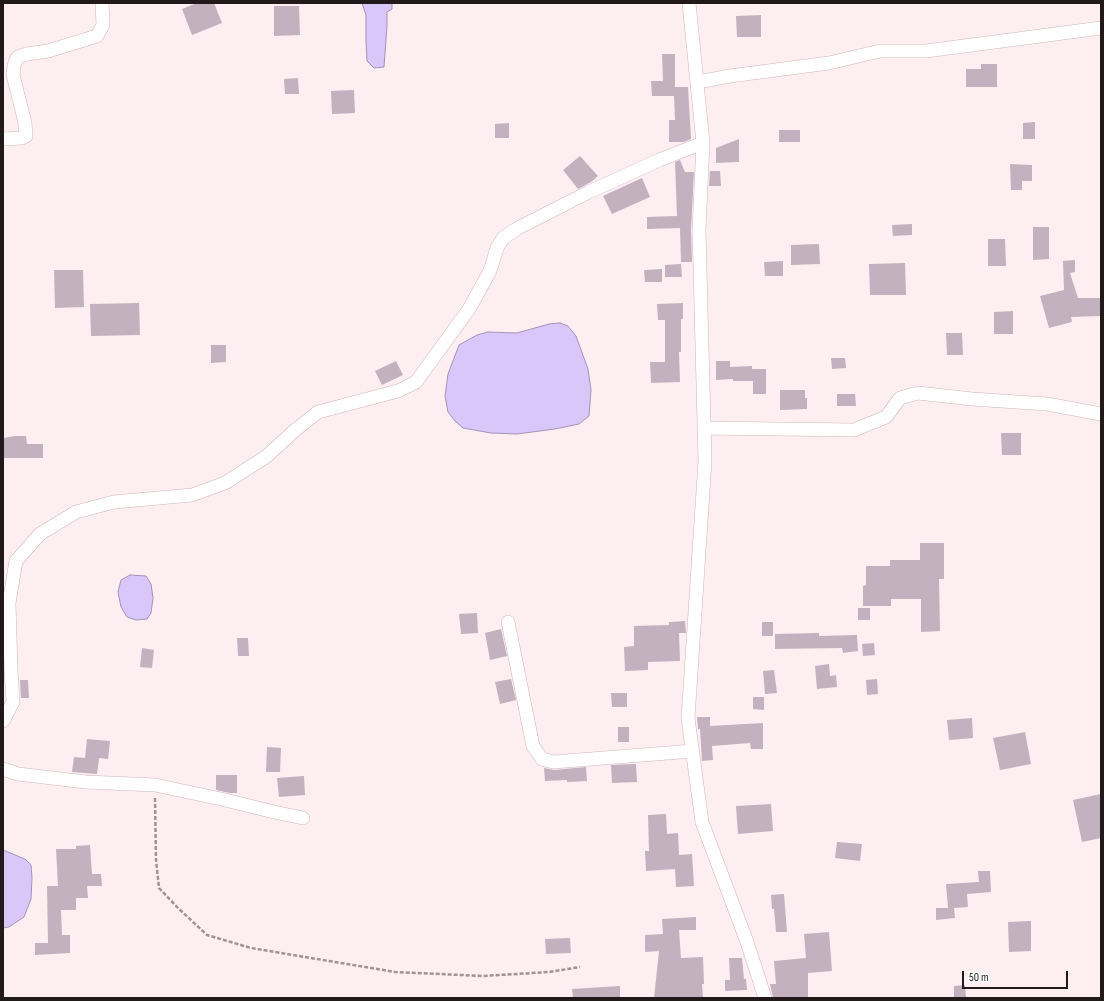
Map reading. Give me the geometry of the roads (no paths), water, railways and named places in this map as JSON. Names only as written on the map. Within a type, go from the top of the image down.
[{"type":"street","points":[[3,139],[22,138],[26,136],[25,123],[14,75],[14,66],[18,57],[48,51],[97,36],[103,25],[102,3]]},
{"type":"street","points":[[690,3],[703,143],[699,230],[704,461],[688,718],[702,822],[747,942],[764,998]]},
{"type":"street","points":[[698,82],[730,76],[829,63],[880,51],[926,51],[1101,28]]},
{"type":"street","points":[[3,721],[13,702],[6,602],[16,561],[40,534],[76,512],[114,502],[192,495],[225,483],[267,456],[294,431],[318,412],[398,391],[416,382],[469,309],[490,271],[497,248],[503,238],[518,228],[589,192],[659,160],[703,143]]},
{"type":"street","points":[[704,428],[854,430],[886,417],[900,398],[918,392],[972,399],[1047,404],[1101,414]]},
{"type":"street","points":[[508,622],[533,746],[542,759],[553,762],[693,751]]},
{"type":"street","points":[[3,769],[18,774],[86,782],[155,785],[303,818]]}]
